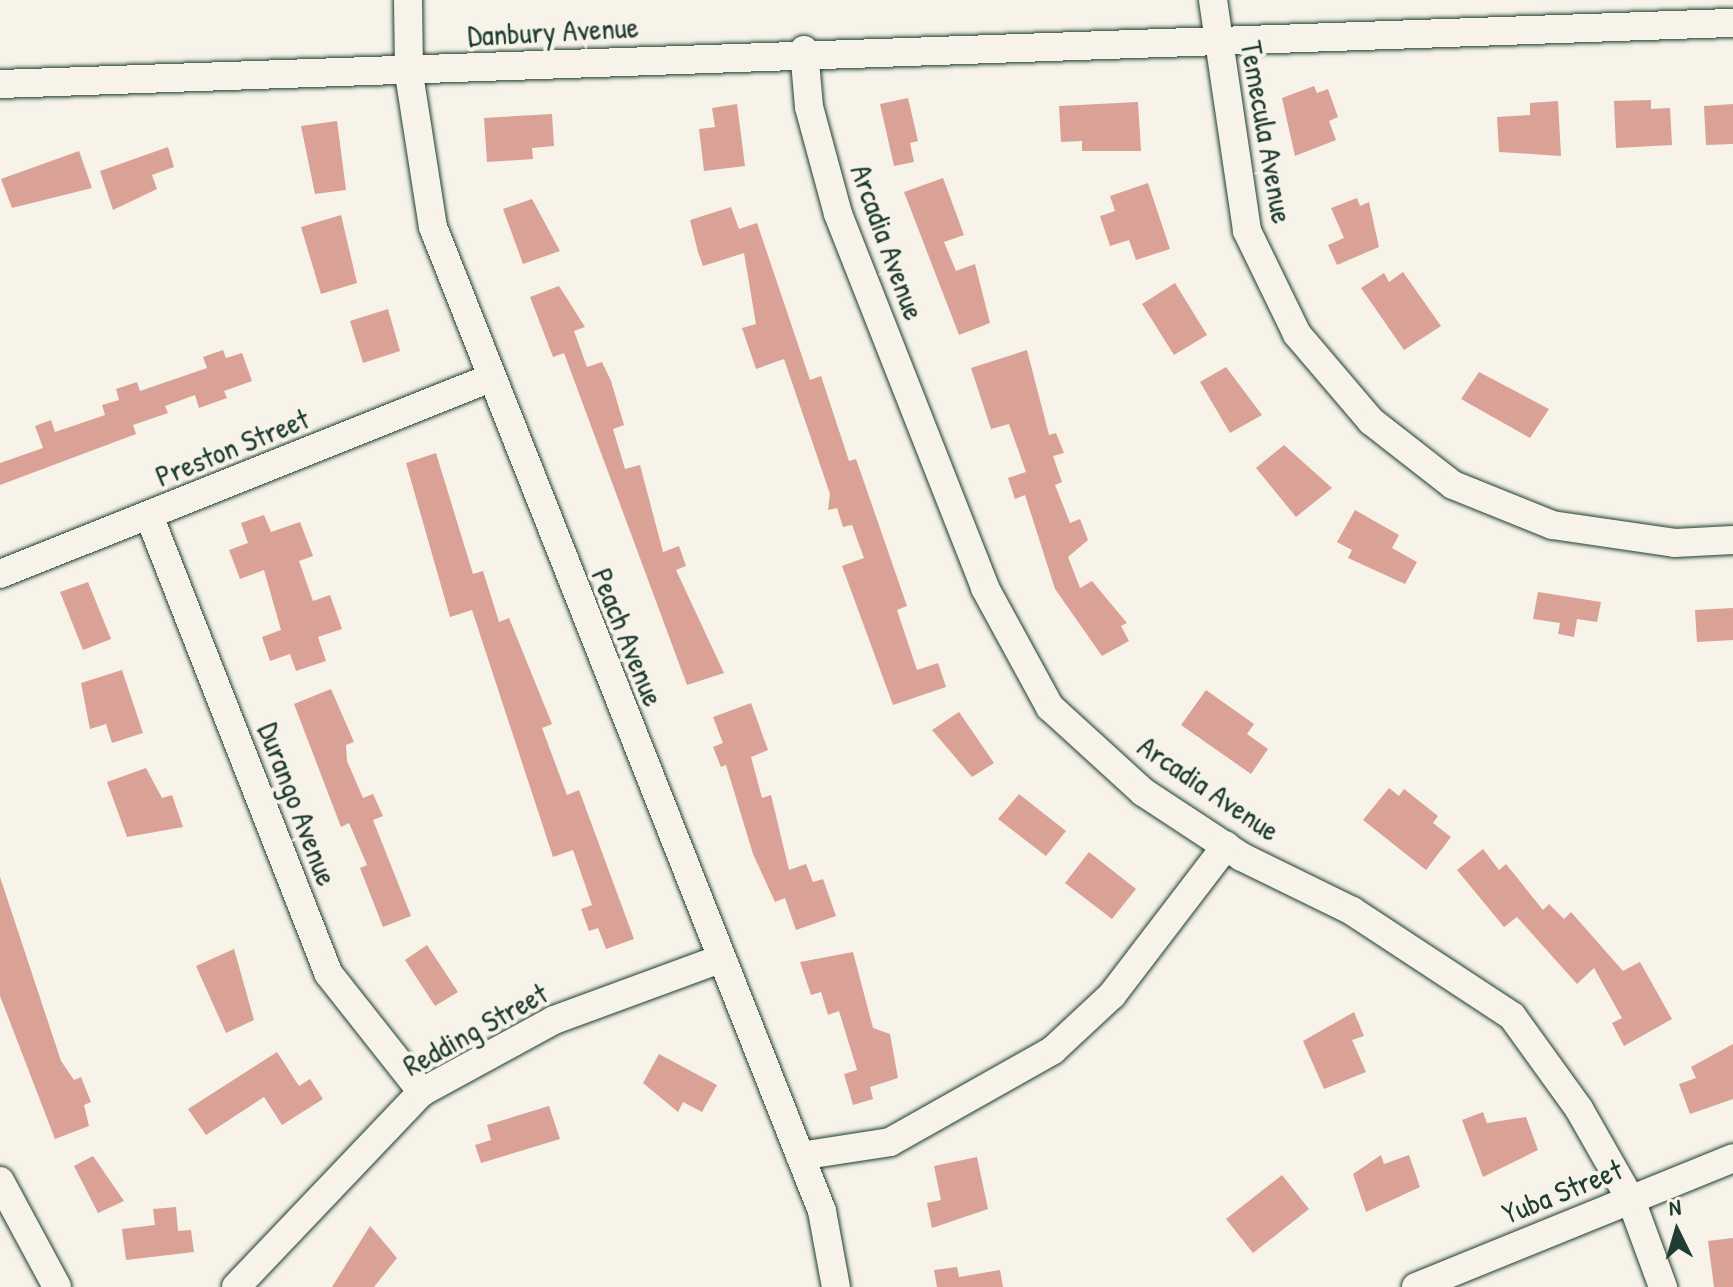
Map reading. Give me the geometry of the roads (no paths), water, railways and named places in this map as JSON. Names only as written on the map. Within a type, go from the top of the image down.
[{"type":"street","name":"Peach Avenue","points":[[408,0],[409,74],[433,227],[488,379],[822,1211],[836,1287]]},
{"type":"street","name":"Temecula Avenue","points":[[1213,0],[1215,43],[1247,231],[1297,334],[1371,421],[1453,485],[1552,525],[1675,543],[1733,540]]},
{"type":"street","name":"Danbury Avenue","points":[[0,84],[409,74],[804,50],[1215,43],[1733,23]]},
{"type":"street","name":"Arcadia Avenue","points":[[804,50],[809,107],[838,214],[985,588],[1050,707],[1143,792],[1226,846],[1352,911],[1512,1016],[1579,1109],[1631,1200],[1663,1287]]},
{"type":"street","name":"Preston Street","points":[[0,574],[150,518],[488,379]]},
{"type":"street","name":"Durango Avenue","points":[[150,518],[328,973],[422,1092]]},
{"type":"street","points":[[800,1156],[890,1142],[1082,1029],[1226,846]]},
{"type":"street","name":"Redding Street","points":[[236,1287],[422,1092],[554,1020],[720,959]]},
{"type":"street","name":"Yuba Street","points":[[1416,1287],[1733,1158]]},
{"type":"street","points":[[0,1181],[57,1287]]}]
